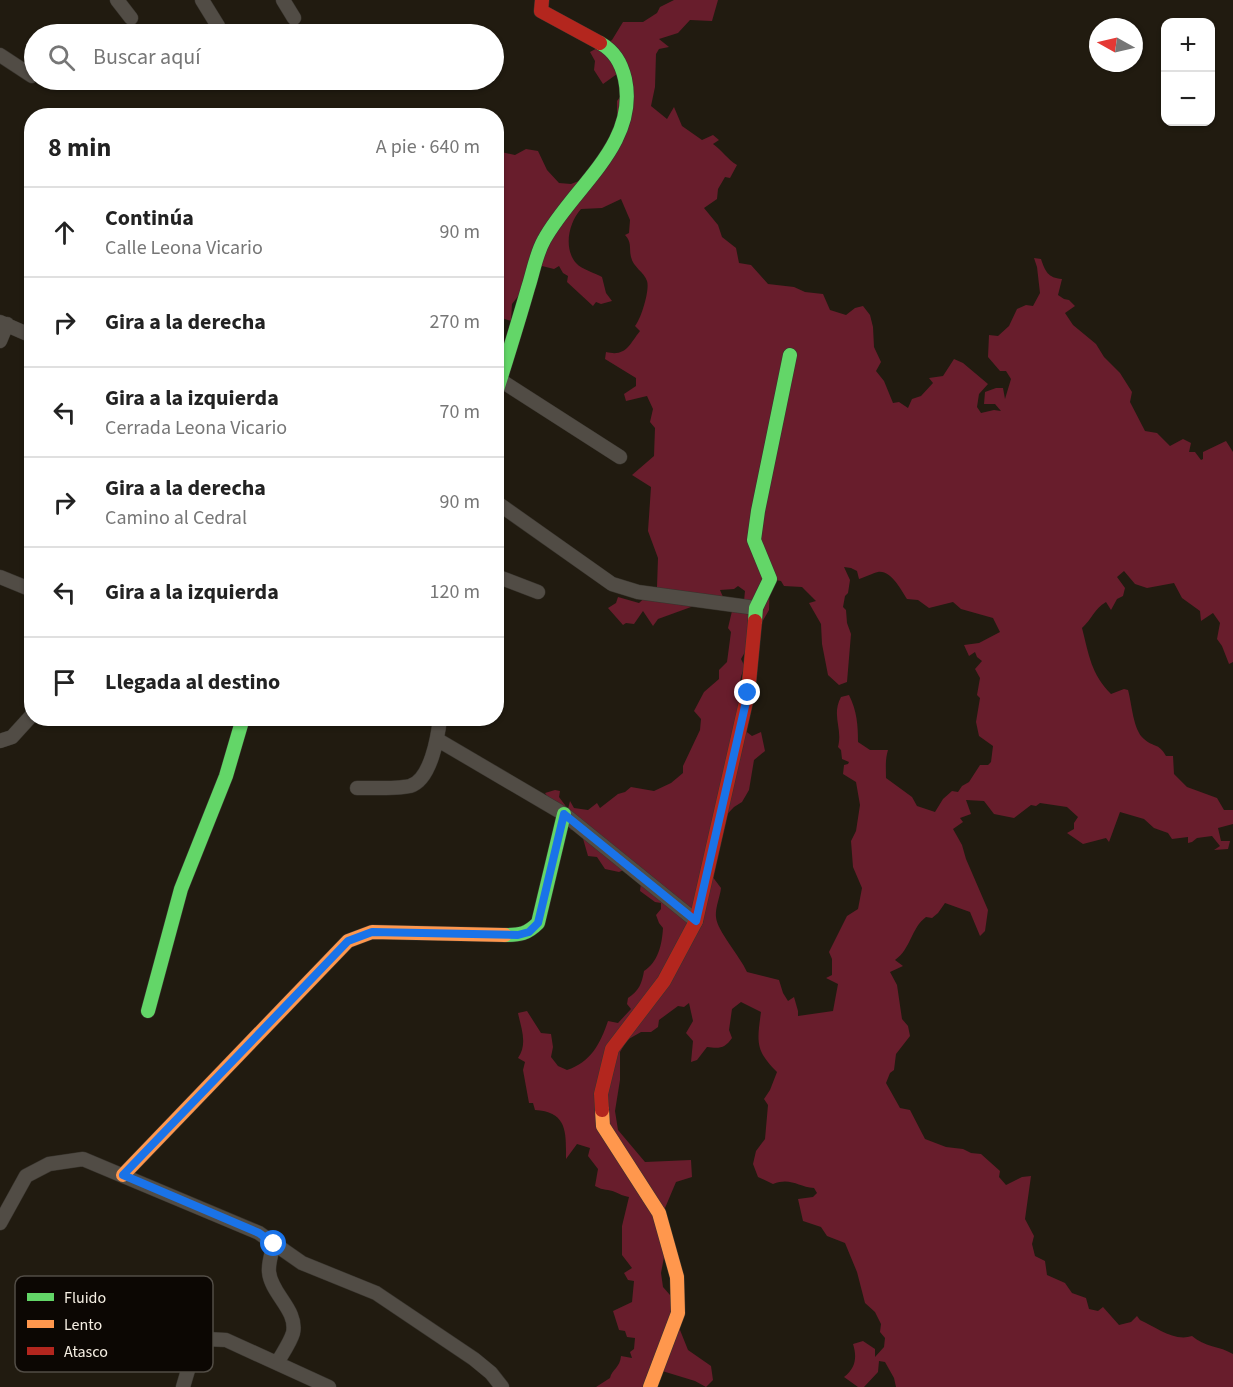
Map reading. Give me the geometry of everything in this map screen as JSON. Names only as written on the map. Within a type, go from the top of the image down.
[{"type":"street","points":[[117,0],[131,18]]},
{"type":"street","points":[[202,0],[217,24]]},
{"type":"street","points":[[284,0],[294,18]]},
{"type":"street","points":[[504,365],[543,241],[618,139],[627,111],[627,89],[623,71],[616,56],[609,48],[541,11],[542,0]]},
{"type":"street","points":[[0,55],[24,71]]},
{"type":"street","points":[[0,340],[4,323],[24,332]]},
{"type":"street","points":[[650,1387],[678,1313],[677,1277],[659,1213],[603,1126],[601,1094],[612,1049],[664,981],[696,921],[748,693],[756,608],[770,579],[754,540],[790,355]]},
{"type":"street","points":[[504,388],[620,457]]},
{"type":"street","points":[[504,508],[612,584],[638,592],[756,608]]},
{"type":"street","points":[[0,577],[24,587]]},
{"type":"street","points":[[504,579],[538,592]]},
{"type":"street","points":[[0,741],[12,737],[24,724]]},
{"type":"street","points":[[148,1011],[181,889],[226,776],[241,726]]},
{"type":"street","points":[[357,788],[411,786],[420,780],[438,740],[439,726]]},
{"type":"street","points":[[438,740],[564,814],[696,921]]},
{"type":"street","points":[[123,1175],[348,941],[372,932],[518,935],[529,932],[538,923],[564,814]]},
{"type":"street","points":[[0,1223],[26,1176],[49,1164],[83,1159],[259,1233],[302,1263],[376,1293],[474,1359],[491,1373],[502,1387]]},
{"type":"street","points":[[274,1244],[269,1271],[273,1288],[286,1306],[293,1322],[293,1334],[277,1363]]},
{"type":"street","points":[[213,1339],[226,1340],[329,1387]]},
{"type":"street","points":[[183,1387],[187,1372]]},
{"type":"shaded area","points":[[674,0],[718,0],[712,21],[690,20],[678,33],[659,39],[669,47],[659,49],[656,54],[655,87],[651,106],[667,119],[674,107],[682,126],[702,140],[713,135],[719,140],[713,144],[737,165],[730,178],[725,177],[718,189],[717,199],[704,208],[718,225],[722,237],[736,248],[739,263],[751,265],[768,284],[823,294],[830,310],[846,315],[855,308],[863,306],[870,315],[874,347],[881,362],[876,371],[884,381],[893,403],[899,402],[908,408],[912,399],[921,396],[933,383],[929,378],[943,376],[954,359],[963,363],[988,384],[979,394],[977,407],[981,413],[1001,411],[995,404],[984,404],[985,392],[996,388],[1003,388],[1005,399],[1011,379],[1006,371],[1000,371],[988,357],[989,335],[998,336],[1009,326],[1017,309],[1026,305],[1033,306],[1040,293],[1034,258],[1041,259],[1048,273],[1062,279],[1058,295],[1075,306],[1065,313],[1073,325],[1096,344],[1132,392],[1130,402],[1145,431],[1157,433],[1170,446],[1183,439],[1191,443],[1189,452],[1195,452],[1201,460],[1203,452],[1226,441],[1233,452],[1233,662],[1229,664],[1217,639],[1220,623],[1213,613],[1201,621],[1200,611],[1182,598],[1174,583],[1147,588],[1135,584],[1124,571],[1117,577],[1125,588],[1123,596],[1117,599],[1111,610],[1106,602],[1102,605],[1082,628],[1092,664],[1104,687],[1111,694],[1124,689],[1128,690],[1140,735],[1147,742],[1161,749],[1166,756],[1173,756],[1174,774],[1187,787],[1217,798],[1224,810],[1233,810],[1233,824],[1218,828],[1221,841],[1230,841],[1228,849],[1214,850],[1220,846],[1212,836],[1197,838],[1188,843],[1188,837],[1172,839],[1168,833],[1154,828],[1144,819],[1120,812],[1109,842],[1106,838],[1083,844],[1067,833],[1074,829],[1074,823],[1078,817],[1067,807],[1040,803],[1036,806],[1031,805],[1014,818],[994,814],[984,801],[966,800],[971,814],[960,818],[963,822],[953,829],[962,845],[988,910],[985,931],[980,936],[970,912],[945,903],[932,918],[926,917],[921,922],[895,960],[903,966],[890,972],[897,985],[902,1019],[908,1026],[910,1036],[896,1054],[894,1070],[890,1073],[886,1083],[900,1108],[910,1110],[925,1139],[946,1147],[981,1154],[1000,1171],[999,1177],[1006,1185],[1022,1177],[1031,1176],[1025,1219],[1034,1236],[1032,1244],[1035,1256],[1045,1261],[1047,1275],[1065,1283],[1072,1293],[1086,1298],[1089,1309],[1098,1311],[1103,1307],[1119,1325],[1131,1322],[1137,1316],[1140,1320],[1165,1333],[1179,1337],[1192,1336],[1233,1354],[1233,1387],[896,1387],[885,1362],[879,1361],[878,1372],[864,1387],[858,1387],[844,1377],[851,1370],[854,1362],[853,1344],[863,1341],[875,1349],[875,1357],[884,1347],[885,1338],[880,1332],[881,1324],[875,1312],[865,1303],[857,1272],[845,1243],[827,1236],[821,1227],[803,1221],[798,1199],[813,1197],[817,1193],[814,1188],[790,1182],[773,1184],[758,1177],[753,1164],[756,1151],[765,1139],[768,1105],[764,1099],[777,1072],[765,1058],[759,1045],[761,1012],[741,1002],[732,1009],[729,1030],[732,1038],[722,1047],[707,1047],[697,1060],[691,1062],[693,1041],[686,1033],[693,1021],[689,1003],[684,1007],[678,1006],[659,1020],[658,1027],[651,1032],[641,1032],[627,1040],[620,1052],[620,1080],[615,1111],[618,1130],[645,1162],[691,1160],[692,1177],[676,1182],[665,1208],[664,1257],[661,1273],[663,1287],[677,1303],[680,1330],[688,1350],[711,1366],[713,1380],[706,1387],[695,1381],[659,1370],[654,1387],[596,1387],[610,1378],[621,1356],[632,1358],[630,1352],[634,1349],[635,1338],[627,1337],[625,1331],[619,1330],[613,1311],[632,1302],[634,1281],[628,1280],[624,1273],[632,1268],[622,1255],[622,1226],[629,1197],[595,1186],[598,1169],[588,1156],[590,1148],[577,1144],[566,1159],[563,1126],[554,1115],[535,1110],[533,1103],[529,1103],[523,1070],[525,1062],[518,1058],[523,1042],[518,1013],[527,1011],[541,1033],[551,1034],[553,1047],[551,1057],[558,1066],[567,1070],[582,1062],[598,1045],[608,1021],[618,1023],[631,1009],[627,1004],[628,998],[635,993],[644,971],[653,963],[660,947],[663,928],[656,915],[661,909],[661,903],[655,902],[640,891],[641,883],[631,867],[619,872],[605,869],[597,857],[588,856],[580,828],[571,830],[545,793],[560,791],[559,797],[568,809],[570,801],[574,808],[588,810],[597,803],[600,808],[631,787],[654,791],[671,783],[683,773],[683,766],[700,730],[701,719],[694,711],[704,692],[719,679],[719,670],[727,662],[731,632],[728,628],[732,611],[747,613],[744,601],[745,591],[738,586],[734,589],[720,590],[723,597],[713,598],[707,594],[691,607],[658,619],[653,626],[643,611],[634,624],[623,625],[608,608],[616,603],[618,597],[639,603],[657,587],[658,558],[648,531],[651,487],[632,475],[654,456],[655,428],[650,422],[653,409],[647,396],[626,401],[624,394],[636,386],[636,378],[605,359],[606,352],[618,353],[626,349],[640,331],[635,326],[640,317],[648,285],[631,257],[625,235],[629,233],[630,220],[621,199],[602,208],[581,209],[573,221],[569,235],[572,257],[578,265],[602,277],[606,293],[612,301],[601,304],[596,302],[593,306],[567,282],[568,276],[559,266],[554,269],[542,266],[512,304],[511,321],[504,319],[504,153],[515,155],[526,149],[538,151],[547,170],[559,183],[571,184],[589,177],[617,130],[617,101],[632,80],[617,74],[603,84],[594,70],[595,61],[590,52],[612,40],[623,22],[643,22],[657,13],[660,7]],"holes":[[[844,567],[857,571],[859,579],[878,572],[887,574],[895,581],[907,599],[918,600],[929,608],[953,602],[961,609],[993,618],[1000,632],[979,643],[964,645],[969,656],[975,652],[982,661],[975,669],[980,678],[977,695],[980,698],[976,722],[979,736],[993,746],[991,762],[988,765],[980,765],[969,782],[958,792],[952,791],[943,799],[935,812],[917,806],[912,797],[886,778],[888,750],[870,750],[858,742],[852,701],[849,695],[841,697],[837,710],[838,747],[841,750],[842,759],[849,762],[844,765],[843,774],[856,782],[860,805],[856,831],[851,841],[853,867],[862,888],[858,909],[847,916],[829,952],[832,959],[832,975],[826,978],[838,984],[833,1011],[798,1016],[794,997],[788,1001],[779,980],[747,972],[717,923],[716,910],[721,888],[712,876],[719,823],[742,802],[749,790],[754,760],[765,751],[761,732],[752,736],[739,726],[740,682],[745,667],[741,659],[769,610],[770,579],[781,581],[784,586],[802,587],[816,601],[809,603],[821,624],[828,675],[839,685],[847,682],[851,634],[846,610],[843,607],[850,580]]]},
{"type":"traffic: fast","points":[[504,367],[541,245],[556,221],[600,165],[622,125],[627,103],[625,79],[613,53],[600,43]]},
{"type":"traffic: fast","points":[[755,621],[756,608],[770,579],[754,540],[790,355]]},
{"type":"traffic: fast","points":[[148,1011],[181,889],[226,776],[241,726]]},
{"type":"traffic: fast","points":[[505,935],[523,933],[538,923],[564,814]]},
{"type":"traffic: slow","points":[[123,1175],[348,941],[372,932],[505,935]]},
{"type":"traffic: slow","points":[[602,1110],[603,1126],[659,1213],[677,1277],[678,1313],[650,1387]]},
{"type":"traffic: jam","points":[[542,0],[541,11],[600,43]]},
{"type":"traffic: jam","points":[[602,1110],[601,1094],[612,1049],[664,981],[696,921],[748,693],[755,621]]},
{"type":"route","points":[[274,1244],[259,1233],[123,1175],[348,941],[372,932],[518,935],[529,932],[538,923],[564,814],[696,921],[748,693]]}]
